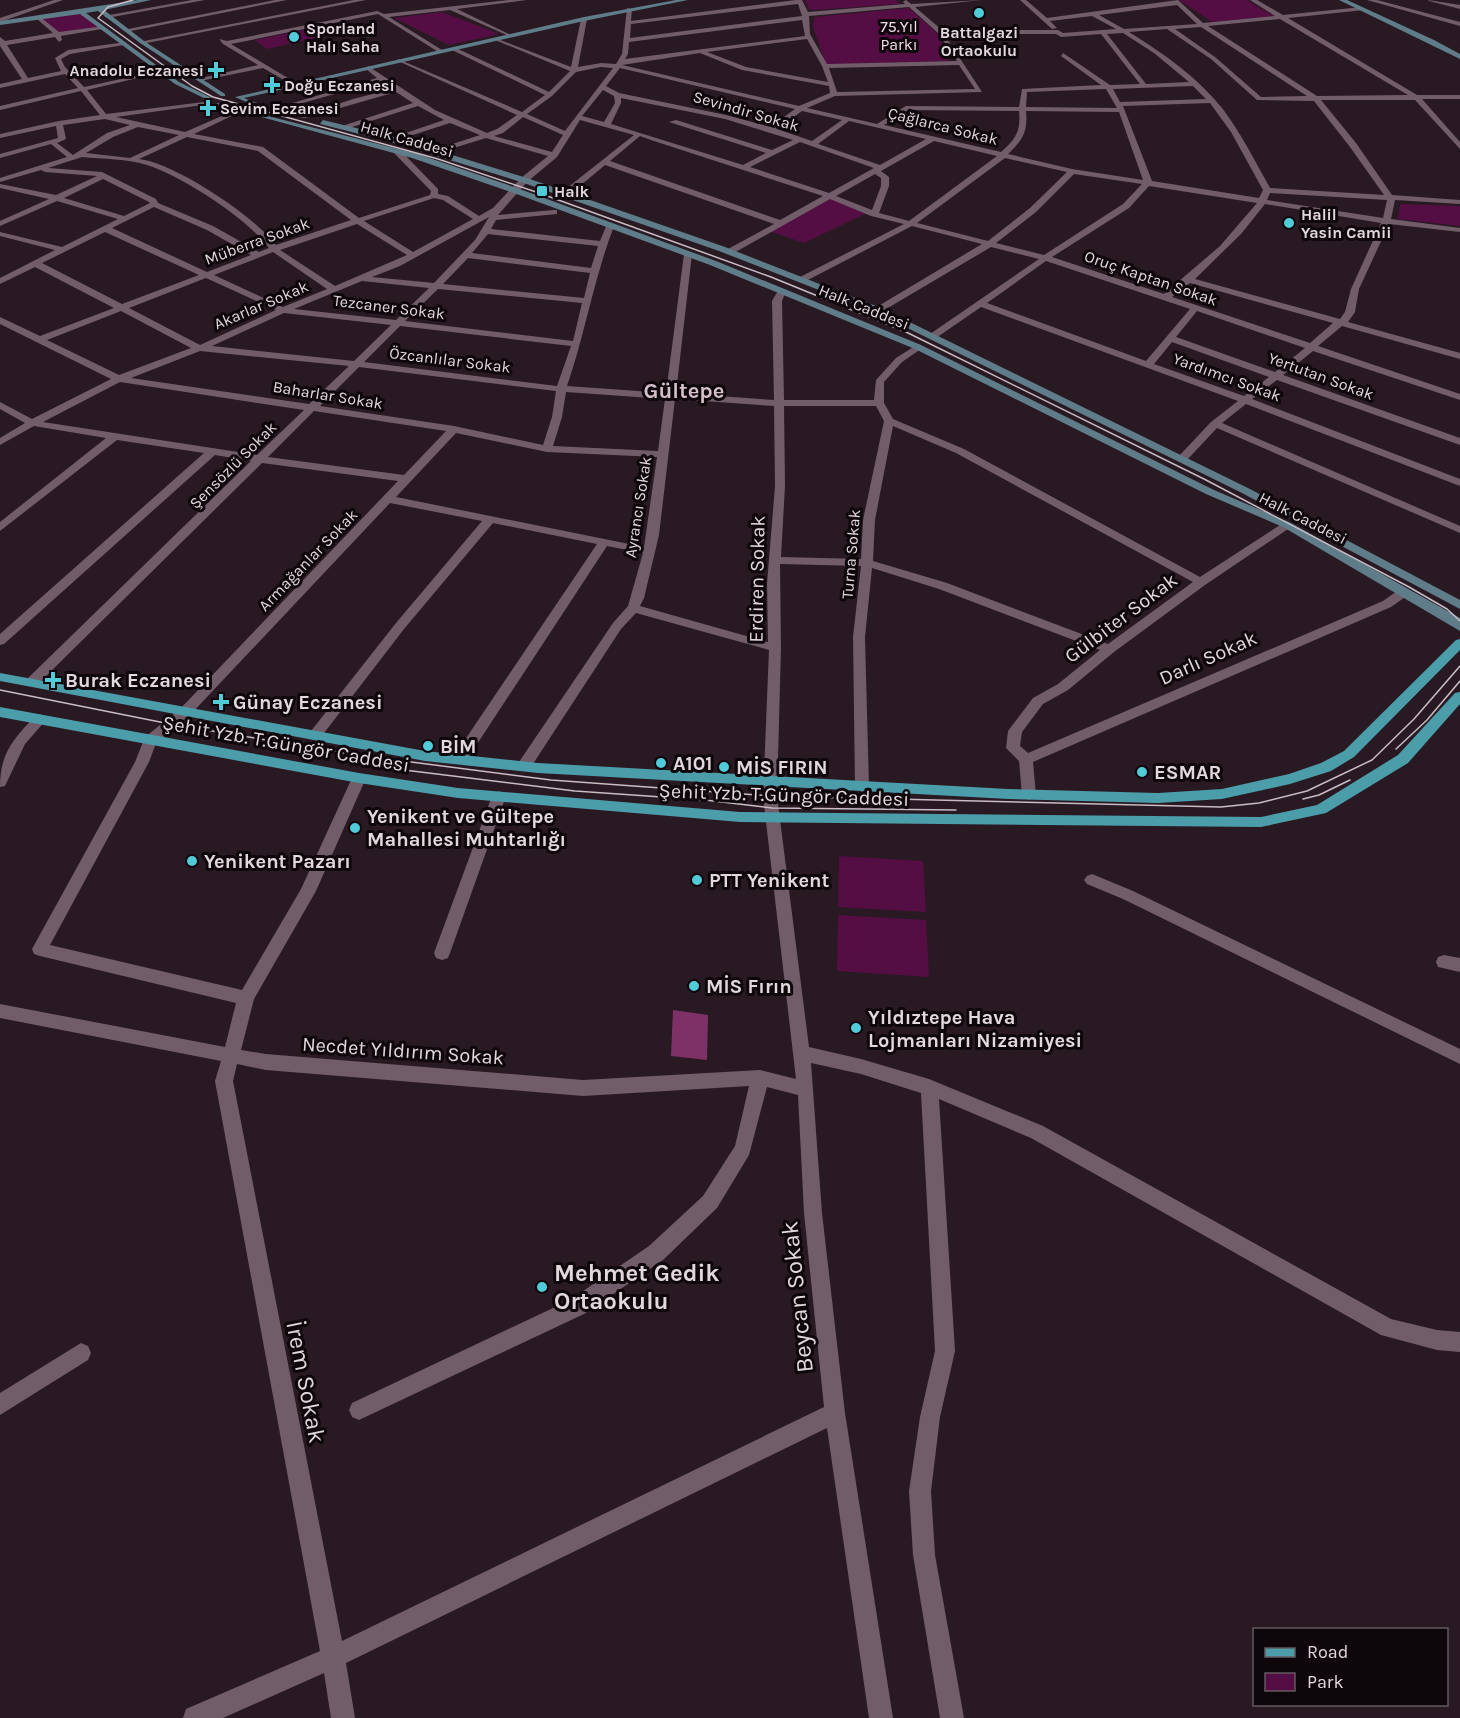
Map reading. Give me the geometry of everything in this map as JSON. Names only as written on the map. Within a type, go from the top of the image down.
[{"type":"main road","points":[[81,12],[123,0]]},
{"type":"main road","points":[[0,22],[81,12],[148,0]]},
{"type":"main road","points":[[1342,0],[1460,57]]},
{"type":"main road","points":[[216,100],[296,85],[629,9],[682,1]]},
{"type":"main road","name":"Halk Caddesi","points":[[99,9],[142,42],[200,79],[216,100]]},
{"type":"main road","name":"Halk Caddesi","points":[[81,12],[191,92],[240,110],[398,153],[514,190],[688,254],[918,347],[1210,492],[1287,525],[1457,622],[1460,627]]},
{"type":"main road","name":"Halk Caddesi","points":[[239,97],[272,110],[394,140],[524,180],[729,252],[878,310],[1182,459],[1460,605]]},
{"type":"main road","name":"Şehit Yzb. T.Güngör Caddesi","points":[[0,677],[425,756],[459,760],[862,787],[1158,798],[1222,794],[1290,779],[1326,767],[1349,754],[1460,643]]},
{"type":"main road","name":"Şehit Yzb. T.Güngör Caddesi","points":[[0,712],[358,778],[499,796],[740,817],[1261,822],[1321,809],[1403,759],[1460,696]]},
{"type":"street","points":[[0,22],[60,0]]},
{"type":"street","points":[[107,16],[202,0]]},
{"type":"street","points":[[126,30],[268,1],[284,0]]},
{"type":"street","points":[[142,42],[363,0]]},
{"type":"street","points":[[432,0],[509,36]]},
{"type":"street","points":[[225,43],[379,14],[524,0]]},
{"type":"street","points":[[771,130],[802,106],[834,94],[980,91],[940,32],[903,0]]},
{"type":"street","points":[[627,40],[805,16],[979,0]]},
{"type":"street","points":[[1023,0],[1048,20],[1061,35],[1202,25],[1362,9]]},
{"type":"street","points":[[1057,12],[1151,0]]},
{"type":"street","points":[[1253,0],[1285,17],[1417,98],[1460,147]]},
{"type":"street","points":[[1370,0],[1460,24]]},
{"type":"street","points":[[1431,0],[1460,7]]},
{"type":"street","points":[[268,1],[292,14]]},
{"type":"street","points":[[682,1],[720,35]]},
{"type":"street","points":[[628,23],[800,1],[809,36],[825,66],[834,94]]},
{"type":"street","points":[[354,2],[379,14],[440,51]]},
{"type":"street","points":[[1048,20],[1176,2],[1202,25],[1316,99],[1353,145],[1391,199],[1386,221],[1355,289],[1350,312],[1343,322],[1334,326],[1311,348],[1215,424],[1182,459]]},
{"type":"street","points":[[619,64],[627,40],[629,9]]},
{"type":"street","points":[[1093,14],[1124,31],[1176,67],[1212,101],[1236,133],[1267,190],[1264,201],[1232,238],[1190,280],[1165,298]]},
{"type":"street","points":[[39,18],[57,34],[68,52]]},
{"type":"street","points":[[437,152],[500,131],[550,95],[574,70],[584,19]]},
{"type":"street","points":[[26,80],[1,42],[102,27]]},
{"type":"street","points":[[1168,27],[1213,58],[1259,99],[1460,97]]},
{"type":"street","points":[[206,30],[296,85]]},
{"type":"street","points":[[940,32],[1058,32]]},
{"type":"street","points":[[1103,32],[1144,86]]},
{"type":"street","points":[[619,64],[809,36]]},
{"type":"street","points":[[497,39],[574,70]]},
{"type":"street","points":[[725,41],[739,52]]},
{"type":"street","points":[[124,43],[68,52],[58,58],[66,72],[104,116],[137,125],[260,149],[358,222],[412,255]]},
{"type":"street","points":[[454,49],[550,95]]},
{"type":"street","points":[[700,51],[710,58],[760,71],[832,85]]},
{"type":"street","points":[[933,336],[1044,258],[1126,206],[1148,182],[1120,107],[1108,87],[1063,55]]},
{"type":"street","points":[[746,59],[760,71]]},
{"type":"street","points":[[400,60],[568,135]]},
{"type":"street","points":[[825,66],[961,63]]},
{"type":"street","name":"Çağlarca Sokak","points":[[574,70],[619,64],[1072,171],[1386,221],[1460,230]]},
{"type":"street","name":"Akarlar Sokak","points":[[0,442],[32,423],[119,379],[200,348],[283,310],[361,279],[479,219],[495,214],[524,180],[554,155],[578,117],[619,64]]},
{"type":"street","points":[[200,79],[263,66]]},
{"type":"street","points":[[368,68],[417,105],[487,136],[521,148],[554,155]]},
{"type":"street","points":[[0,108],[160,71]]},
{"type":"street","points":[[0,86],[66,72]]},
{"type":"street","points":[[272,110],[381,79]]},
{"type":"street","points":[[801,280],[910,224],[1002,156],[1019,140],[1023,126],[1024,90],[1194,84]]},
{"type":"street","points":[[700,91],[706,85]]},
{"type":"street","name":"Sevindir Sokak","points":[[602,87],[617,95],[686,105],[771,130],[879,170]]},
{"type":"street","points":[[303,117],[355,100],[396,90]]},
{"type":"street","points":[[607,124],[618,103],[617,95]]},
{"type":"street","points":[[0,136],[59,123],[216,100]]},
{"type":"street","points":[[880,125],[906,108],[1120,107],[1212,101]]},
{"type":"street","points":[[343,128],[417,105]]},
{"type":"street","points":[[686,105],[670,125],[773,153]]},
{"type":"street","points":[[133,159],[240,110]]},
{"type":"street","name":"Oruç Kaptan Sokak","points":[[578,117],[639,134],[657,135],[743,168],[830,196],[874,214],[1044,258],[1460,397]]},
{"type":"street","points":[[813,144],[849,118]]},
{"type":"street","points":[[394,140],[451,120]]},
{"type":"street","points":[[0,156],[62,139],[59,123]]},
{"type":"street","points":[[10,124],[19,130]]},
{"type":"street","points":[[73,158],[110,135],[137,125]]},
{"type":"street","points":[[565,194],[639,134]]},
{"type":"street","points":[[729,252],[934,138]]},
{"type":"street","points":[[743,168],[798,140]]},
{"type":"street","points":[[52,142],[73,158]]},
{"type":"street","points":[[398,153],[435,191],[434,196],[445,198],[479,219]]},
{"type":"street","points":[[0,180],[90,155],[133,159],[166,170],[231,207],[266,238],[274,249],[335,290]]},
{"type":"street","points":[[604,162],[782,224]]},
{"type":"street","points":[[36,169],[83,171],[104,176],[153,201],[154,204],[210,228],[258,255]]},
{"type":"street","points":[[874,214],[885,186],[885,177],[879,170]]},
{"type":"street","points":[[878,310],[989,244],[1033,210],[1072,171]]},
{"type":"street","points":[[0,224],[104,176]]},
{"type":"street","points":[[0,186],[57,198],[127,219]]},
{"type":"street","points":[[1267,190],[1460,202]]},
{"type":"street","name":"Müberra Sokak","points":[[38,340],[274,249],[434,196]]},
{"type":"street","points":[[0,282],[154,204]]},
{"type":"street","points":[[495,214],[554,212]]},
{"type":"street","name":"Şensözlü Sokak","points":[[32,682],[358,364],[486,231],[495,214]]},
{"type":"street","points":[[547,449],[557,417],[561,389],[577,344],[594,271],[610,226]]},
{"type":"street","name":"Tezcaner Sokak","points":[[106,230],[208,274],[283,310],[577,344]]},
{"type":"street","points":[[486,231],[603,244]]},
{"type":"street","points":[[0,234],[65,250]]},
{"type":"street","name":"Ayrancı Sokak","points":[[524,766],[617,626],[633,608],[649,551],[688,254]]},
{"type":"street","points":[[464,255],[594,271]]},
{"type":"street","name":"Özcanlılar Sokak","points":[[37,264],[200,348],[358,364],[561,389],[671,394],[695,398],[780,403],[879,403]]},
{"type":"street","points":[[361,279],[587,301]]},
{"type":"street","points":[[1190,280],[1458,352]]},
{"type":"street","name":"Erdiren Sokak","points":[[777,869],[770,781],[775,648],[775,560],[780,486],[777,301],[782,291]]},
{"type":"street","name":"Yardımcı Sokak","points":[[981,304],[1149,364],[1460,483]]},
{"type":"street","points":[[1149,364],[1195,308]]},
{"type":"street","name":"Baharlar Sokak","points":[[0,320],[119,379],[454,429],[547,449],[663,454]]},
{"type":"street","name":"Yertutan Sokak","points":[[1171,338],[1460,442]]},
{"type":"street","points":[[918,347],[885,374],[879,382],[879,403],[889,421],[960,451],[1201,582]]},
{"type":"street","points":[[0,405],[32,423],[212,452],[407,479]]},
{"type":"street","name":"Turna Sokak","points":[[862,787],[859,637],[869,520],[889,421]]},
{"type":"street","points":[[1215,424],[1460,530]]},
{"type":"street","name":"Armağanlar Sokak","points":[[150,740],[185,712],[454,429]]},
{"type":"street","points":[[0,528],[115,436]]},
{"type":"street","points":[[0,641],[212,452]]},
{"type":"street","points":[[389,499],[649,551]]},
{"type":"street","points":[[316,734],[400,626],[490,519]]},
{"type":"street","name":"Gülbiter Sokak","points":[[1026,759],[1013,748],[1015,731],[1038,701],[1063,687],[1109,649],[1201,582],[1287,525]]},
{"type":"street","points":[[459,760],[604,542]]},
{"type":"street","points":[[775,560],[867,563],[943,586],[1109,649]]},
{"type":"street","name":"Darlı Sokak","points":[[1026,759],[1387,604],[1404,592]]},
{"type":"street","points":[[633,608],[775,648]]},
{"type":"street","points":[[0,782],[19,742],[39,719]]},
{"type":"street","points":[[150,740],[142,762],[40,949],[246,998]]},
{"type":"street","points":[[1026,759],[1029,795]]},
{"type":"street","name":"İrem Sokak","points":[[343,1718],[224,1081],[246,998],[308,891],[358,778]]},
{"type":"street","points":[[442,953],[499,796]]},
{"type":"street","name":"Beycan Sokak","points":[[777,869],[806,1089],[813,1213],[835,1413],[880,1718]]},
{"type":"street","points":[[1092,880],[1128,895],[1460,1057]]},
{"type":"street","name":"Necdet Yıldırım Sokak","points":[[0,1011],[266,1062],[583,1088],[760,1078],[806,1089]]},
{"type":"street","points":[[800,1053],[827,1058],[929,1087],[1037,1132],[1388,1328],[1437,1340],[1460,1342]]},
{"type":"street","points":[[359,1410],[578,1307],[656,1253],[710,1202],[743,1149],[760,1078]]},
{"type":"street","points":[[929,1087],[945,1351],[930,1417],[920,1491],[924,1556],[952,1718]]},
{"type":"street","points":[[0,1405],[81,1353]]},
{"type":"street","points":[[195,1718],[333,1657],[835,1413]]},
{"type":"green space","points":[[805,0],[896,0],[900,4],[814,10],[809,9]]},
{"type":"green space","points":[[1179,0],[1246,0],[1274,16],[1212,22]]},
{"type":"green space","name":"75.Yıl Parkı","points":[[909,8],[938,34],[949,61],[826,65],[813,27],[814,17]]},
{"type":"green space","points":[[81,12],[102,27],[57,34],[39,18]]},
{"type":"green space","points":[[442,12],[499,34],[449,45],[394,18]]},
{"type":"green space","name":"Sporland Halı Saha","points":[[318,27],[330,35],[267,49],[255,40]]},
{"type":"green space","points":[[830,196],[869,212],[804,243],[769,231]]},
{"type":"green space","points":[[1400,204],[1460,206],[1460,226],[1398,219]]},
{"type":"green space","points":[[839,856],[923,861],[926,912],[838,907]]},
{"type":"green space","points":[[838,915],[926,920],[929,977],[837,971]]},
{"type":"shaded area","points":[[673,1010],[708,1015],[707,1060],[671,1056]]},
{"type":"tram line","points":[[133,0],[108,7],[98,18],[192,86],[213,97],[438,159],[539,193],[771,277],[906,332],[1206,480],[1409,587],[1447,609],[1460,621]]},
{"type":"tram line","points":[[0,690],[170,724],[357,755],[551,780],[770,796],[1221,807],[1259,803],[1307,791],[1372,760],[1414,719],[1460,666]]},
{"type":"tram line","points":[[1396,749],[1427,720],[1460,681]]},
{"type":"tram line","points":[[388,768],[575,791],[705,800],[772,808],[956,810]]},
{"type":"tram line","points":[[1303,799],[1319,795],[1350,780]]},
{"type":"place","name":"Battalgazi Ortaokulu","points":[[979,13]]},
{"type":"place","name":"Sporland Halı Saha","points":[[294,37]]},
{"type":"place","name":"Anadolu Eczanesi","points":[[216,70]]},
{"type":"place","name":"Doğu Eczanesi","points":[[272,85]]},
{"type":"place","name":"Sevim Eczanesi","points":[[208,108]]},
{"type":"place","name":"Halk","points":[[542,191]]},
{"type":"place","name":"Halil Yasin Camii","points":[[1289,223]]},
{"type":"place","name":"Burak Eczanesi","points":[[53,680]]},
{"type":"place","name":"Günay Eczanesi","points":[[221,702]]},
{"type":"place","name":"BİM","points":[[428,746]]},
{"type":"place","name":"A101","points":[[661,763]]},
{"type":"place","name":"MİS FIRIN","points":[[724,767]]},
{"type":"place","name":"ESMAR","points":[[1142,772]]},
{"type":"place","name":"Yenikent ve Gültepe Mahallesi Muhtarlığı","points":[[355,828]]},
{"type":"place","name":"Yenikent Pazarı","points":[[192,861]]},
{"type":"place","name":"PTT Yenikent","points":[[697,880]]},
{"type":"place","name":"MİS Fırın","points":[[694,986]]},
{"type":"place","name":"Yıldıztepe Hava Lojmanları Nizamiyesi","points":[[856,1028]]},
{"type":"place","name":"Mehmet Gedik Ortaokulu","points":[[542,1287]]},
{"type":"district","name":"Gültepe","points":[[684,391]]}]
